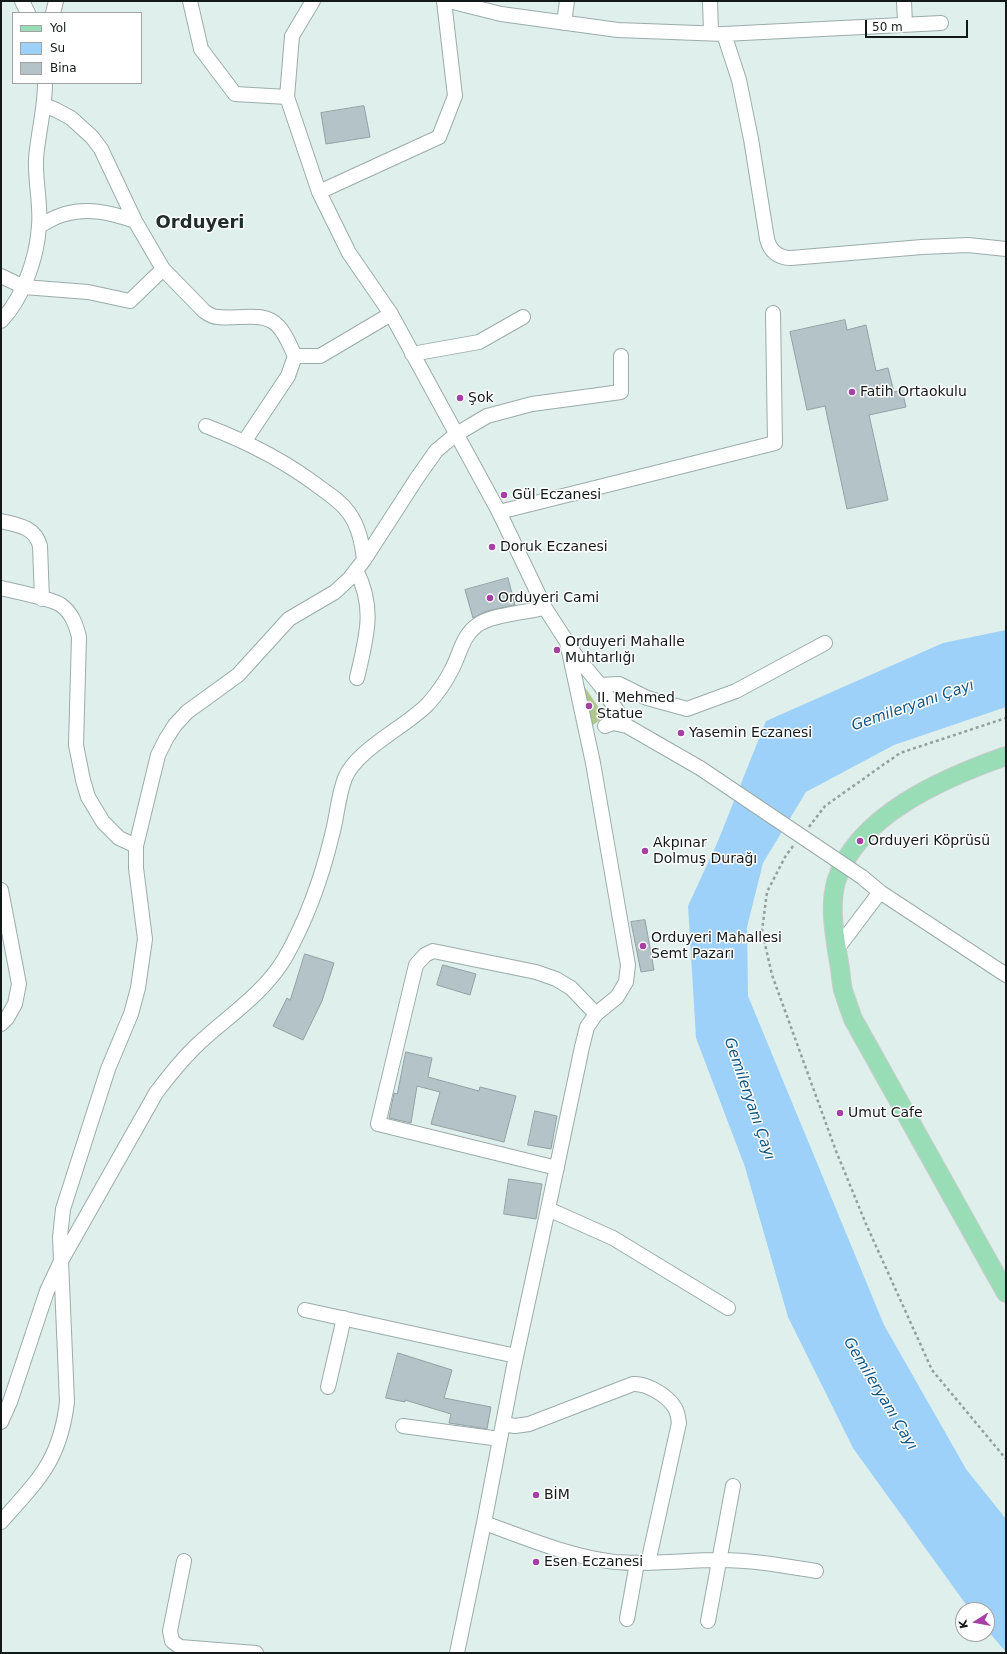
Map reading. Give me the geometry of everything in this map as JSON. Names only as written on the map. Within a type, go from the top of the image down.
[{"type":"main road","points":[[1006,756],[937,785],[899,806],[874,826],[846,858],[836,882],[832,906],[843,989],[853,1019],[1001,1274],[1006,1293]]},
{"type":"street","points":[[22,1],[28,12]]},
{"type":"street","points":[[53,12],[56,1]]},
{"type":"street","points":[[190,1],[201,49],[235,94],[287,97]]},
{"type":"street","points":[[313,1],[292,36],[287,97],[319,192],[348,253],[391,314],[499,512],[545,608],[576,656],[600,685],[627,726]]},
{"type":"street","points":[[319,192],[439,136],[455,96],[444,1]]},
{"type":"street","points":[[448,1],[501,14],[618,30],[718,34],[941,22]]},
{"type":"street","points":[[564,22],[567,1]]},
{"type":"street","points":[[710,1],[718,34],[738,80],[749,132],[767,239],[771,250],[780,257],[791,258],[922,247],[968,245],[1006,249]]},
{"type":"street","points":[[904,1],[905,24]]},
{"type":"street","points":[[1,321],[15,304],[24,287],[30,268],[39,226],[36,161],[44,105],[45,84]]},
{"type":"street","points":[[44,105],[71,118],[101,148],[135,220],[163,269],[200,307],[211,316],[218,318],[260,318],[269,320],[277,324],[284,333],[295,356],[288,376],[244,442]]},
{"type":"street","points":[[39,226],[63,214],[74,212],[107,212],[135,220]]},
{"type":"street","points":[[1,276],[24,287],[88,292],[130,301],[163,269]]},
{"type":"street","points":[[295,356],[320,356],[391,314]]},
{"type":"street","points":[[499,512],[775,443],[773,314]]},
{"type":"street","points":[[412,354],[479,342],[523,317]]},
{"type":"street","points":[[1,1522],[39,1478],[51,1461],[64,1423],[67,1402],[60,1236],[63,1209],[108,1069],[131,1014],[138,988],[145,939],[136,868],[136,846],[158,755],[166,739],[175,725],[187,712],[238,675],[289,619],[335,592],[350,578],[436,451],[456,434],[487,416],[532,404],[622,392],[621,356]]},
{"type":"street","points":[[206,426],[244,442],[292,468],[342,504],[356,525],[360,537],[360,565],[369,619],[357,678]]},
{"type":"street","points":[[1,521],[25,527],[38,539],[40,546],[42,599]]},
{"type":"street","points":[[1,588],[60,604],[71,616],[79,637],[76,745],[78,762],[88,796],[103,822],[119,838],[136,846]]},
{"type":"street","points":[[1,1422],[10,1402],[47,1291],[61,1261],[156,1093],[194,1048],[250,999],[267,982],[284,959],[299,929],[321,874],[332,836],[345,778],[351,767],[361,756],[427,704],[445,682],[469,632],[477,625],[487,620],[545,608]]},
{"type":"street","points":[[457,1653],[516,1356],[587,1027],[596,1014],[618,997],[626,982],[628,965],[593,763],[567,642]]},
{"type":"street","points":[[600,685],[619,684],[647,698],[688,709],[736,691],[825,643]]},
{"type":"street","points":[[593,763],[593,745],[597,734],[609,720],[610,700]]},
{"type":"street","points":[[605,726],[613,723],[627,726],[700,768],[862,877],[880,892],[1006,975]]},
{"type":"street","points":[[1,890],[19,984],[16,1004],[1,1024]]},
{"type":"street","points":[[837,949],[880,892]]},
{"type":"street","points":[[557,1168],[378,1124],[416,965],[425,954],[433,951],[536,972],[571,988],[596,1014]]},
{"type":"street","points":[[548,1209],[614,1238],[728,1308]]},
{"type":"street","points":[[305,1310],[516,1356]]},
{"type":"street","points":[[328,1387],[344,1318]]},
{"type":"street","points":[[503,1424],[515,1426],[529,1424],[633,1384],[650,1387],[672,1403],[677,1412],[678,1423],[643,1563],[627,1619]]},
{"type":"street","points":[[403,1426],[500,1439]]},
{"type":"street","points":[[708,1621],[733,1486]]},
{"type":"street","points":[[484,1523],[569,1552],[615,1562],[643,1563],[744,1560],[816,1571]]},
{"type":"street","points":[[184,1561],[170,1631],[172,1641],[180,1647],[256,1653]]},
{"type":"green space","points":[[580,680],[603,714],[601,719],[593,725],[589,724]]},
{"type":"water","name":"Gemileryanı Çayı","points":[[1006,630],[1006,707],[894,745],[806,792],[763,863],[747,927],[748,996],[884,1325],[966,1469],[1006,1519],[1006,1652],[995,1639],[995,1602],[964,1602],[853,1448],[788,1317],[745,1167],[696,1038],[688,906],[718,841],[766,721],[943,643]]},
{"type":"building","points":[[364,106],[370,137],[326,144],[321,113]]},
{"type":"building","points":[[845,320],[847,330],[866,325],[876,371],[888,368],[894,392],[902,390],[906,407],[869,415],[888,500],[847,509],[825,406],[807,410],[790,332]]},
{"type":"building","name":"Orduyeri Cami","points":[[508,578],[515,605],[487,611],[473,618],[465,590]]},
{"type":"building","name":"Orduyeri Mahallesi Semt Pazarı","points":[[645,920],[654,970],[641,972],[631,922]]},
{"type":"building","points":[[305,954],[334,963],[322,1001],[303,1040],[273,1026],[287,998],[290,1000]]},
{"type":"building","points":[[443,965],[476,974],[470,995],[437,985]]},
{"type":"building","points":[[406,1052],[432,1058],[428,1077],[479,1091],[480,1087],[516,1096],[504,1142],[431,1124],[440,1092],[417,1086],[411,1123],[389,1118],[394,1093],[397,1094]]},
{"type":"building","points":[[535,1111],[557,1116],[551,1149],[528,1145]]},
{"type":"building","points":[[509,1179],[542,1184],[536,1219],[504,1214]]},
{"type":"building","points":[[398,1353],[452,1370],[444,1398],[491,1407],[487,1429],[449,1423],[451,1414],[405,1400],[405,1402],[386,1398]]},
{"type":"place","name":"Fatih Ortaokulu","points":[[852,392]]},
{"type":"place","name":"Şok","points":[[460,398]]},
{"type":"place","name":"Gül Eczanesi","points":[[504,495]]},
{"type":"place","name":"Doruk Eczanesi","points":[[492,547]]},
{"type":"place","name":"Orduyeri Cami","points":[[490,598]]},
{"type":"place","name":"Orduyeri Mahalle Muhtarlığı","points":[[557,650]]},
{"type":"place","name":"II. Mehmed Statue","points":[[589,706]]},
{"type":"place","name":"Yasemin Eczanesi","points":[[681,733]]},
{"type":"place","name":"Orduyeri Köprüsü","points":[[860,841]]},
{"type":"place","name":"Akpınar Dolmuş Durağı","points":[[645,851]]},
{"type":"place","name":"Orduyeri Mahallesi Semt Pazarı","points":[[643,946]]},
{"type":"place","name":"Umut Cafe","points":[[840,1113]]},
{"type":"place","name":"BİM","points":[[536,1495]]},
{"type":"place","name":"Esen Eczanesi","points":[[536,1562]]},
{"type":"district","name":"Orduyeri","points":[[200,223]]}]
